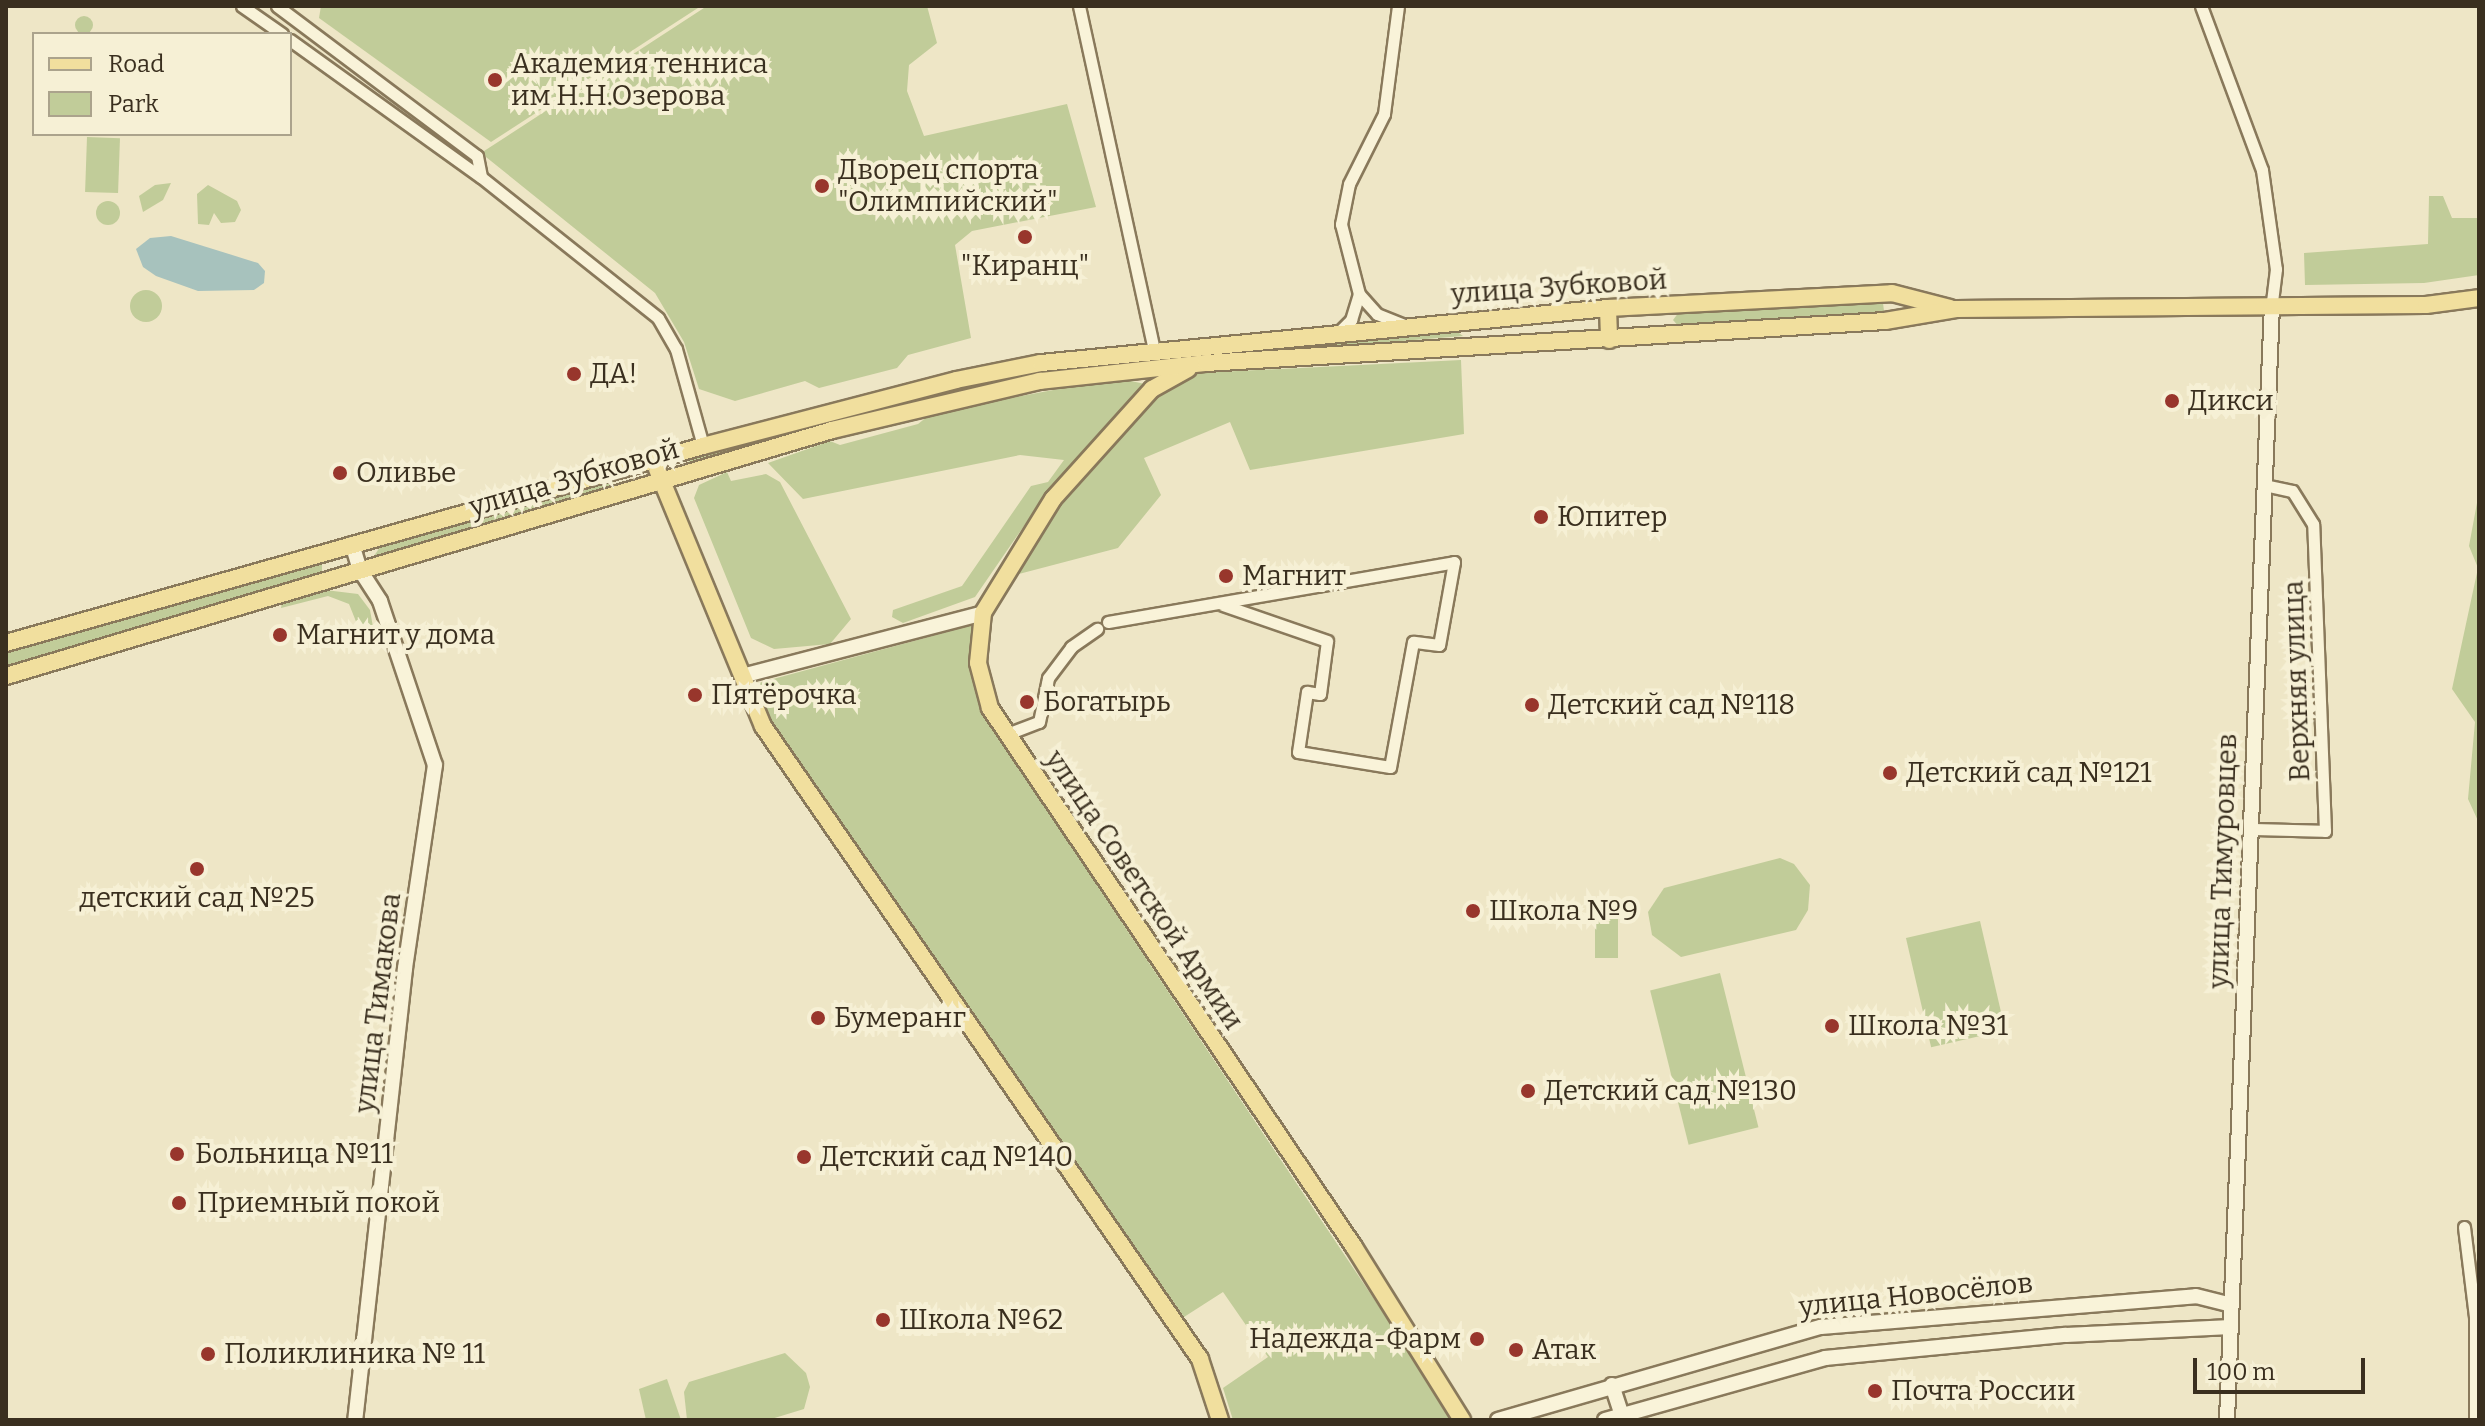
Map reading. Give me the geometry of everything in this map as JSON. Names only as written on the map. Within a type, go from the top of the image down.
[{"type":"main road","name":"улица Зубковой","points":[[6,643],[703,446],[956,380],[1160,349],[1608,308],[1892,293],[1956,309]]},
{"type":"main road","points":[[1885,321],[1899,313],[1900,301],[1892,293]]},
{"type":"main road","name":"улица Зубковой","points":[[6,676],[661,479],[959,397],[1106,371],[1885,321],[1956,309],[2426,305],[2479,298]]},
{"type":"main road","points":[[1675,304],[1666,314],[1678,334]]},
{"type":"main road","points":[[1644,306],[1656,315],[1657,327],[1646,338]]},
{"type":"main road","points":[[1608,308],[1609,340]]},
{"type":"main road","points":[[1463,347],[1478,341],[1478,330],[1466,321]]},
{"type":"main road","points":[[1152,389],[1164,367],[1160,349]]},
{"type":"main road","name":"улица Советской Армии","points":[[1196,364],[1152,389],[1053,499],[983,613],[978,663],[990,708],[1360,1257],[1462,1420]]},
{"type":"main road","points":[[653,460],[763,726],[1200,1359],[1220,1420]]},
{"type":"street","points":[[242,6],[279,32]]},
{"type":"street","points":[[259,17],[275,6],[477,156],[481,177]]},
{"type":"street","points":[[1079,6],[1160,349]]},
{"type":"street","points":[[1398,6],[1384,114],[1358,162],[1343,206],[1344,243],[1359,294],[1377,314],[1404,325]]},
{"type":"street","points":[[2201,6],[2262,170],[2272,222],[2272,304]]},
{"type":"street","points":[[292,41],[481,177],[658,318],[676,349],[703,446]]},
{"type":"street","points":[[1340,331],[1351,320],[1359,294]]},
{"type":"street","name":"улица Тимуровцев","points":[[2227,1420],[2272,304]]},
{"type":"street","name":"Верхняя улица","points":[[2250,829],[2325,831],[2313,524],[2292,491],[2264,485]]},
{"type":"street","name":"улица Тимакова","points":[[352,544],[360,570],[380,601],[435,765],[405,969],[355,1420]]},
{"type":"street","points":[[1007,734],[1039,722],[1048,678],[1071,647],[1103,626],[1454,562],[1439,645],[1413,642],[1390,767],[1298,752],[1307,692],[1320,694],[1327,641],[1223,605]]},
{"type":"street","points":[[742,676],[983,613]]},
{"type":"street","points":[[2464,1227],[2475,1317],[2475,1420]]},
{"type":"street","name":"улица Новосёлов","points":[[1498,1420],[1612,1385],[1847,1323],[2196,1296],[2231,1305]]},
{"type":"street","name":"улица Новосёлов","points":[[1605,1420],[1825,1358],[2066,1335],[2231,1327]]},
{"type":"street","points":[[1612,1385],[1622,1415]]},
{"type":"green space","name":"Академия тенниса им Н.Н.Озерова","points":[[321,6],[701,6],[491,142],[319,18]]},
{"type":"green space","points":[[707,6],[927,6],[937,43],[909,65],[907,91],[924,136],[1067,104],[1096,207],[972,231],[955,245],[971,338],[908,355],[897,368],[819,388],[805,381],[735,401],[699,389],[684,342],[655,293],[481,153]]},
{"type":"green space","points":[[84,16],[92,22],[88,32],[80,32],[75,25]]},
{"type":"green space","points":[[87,137],[120,138],[118,193],[85,192]]},
{"type":"green space","points":[[171,183],[163,200],[143,212],[139,196],[155,185]]},
{"type":"green space","points":[[208,185],[237,201],[241,210],[235,222],[221,223],[214,213],[209,225],[198,224],[197,194]]},
{"type":"green space","points":[[2429,196],[2443,196],[2452,218],[2479,218],[2479,275],[2424,283],[2305,285],[2304,253],[2428,244]]},
{"type":"green space","points":[[108,201],[116,205],[120,213],[116,221],[108,225],[100,221],[96,213],[100,205]]},
{"type":"green space","points":[[146,290],[157,295],[162,306],[157,317],[146,322],[135,317],[130,306],[135,295]]},
{"type":"green space","points":[[1883,303],[1884,311],[1875,316],[1680,328],[1673,320],[1679,312]]},
{"type":"green space","points":[[1452,328],[1463,336],[1193,358],[1193,356]]},
{"type":"green space","points":[[1136,359],[1136,364],[685,466],[692,458],[967,383],[1041,368]]},
{"type":"green space","points":[[1461,360],[1464,434],[1250,470],[1230,422],[1144,458],[1161,495],[1118,548],[1015,575],[1061,505],[1158,397],[1198,373]]},
{"type":"green space","points":[[1117,378],[1145,384],[1046,494],[975,597],[903,623],[892,617],[893,610],[962,586],[1031,486],[1048,482],[1064,460],[1020,455],[803,499],[768,463],[830,441],[840,445],[918,424],[932,413]]},
{"type":"green space","points":[[727,472],[731,481],[766,474],[780,482],[851,619],[830,644],[774,649],[751,638],[694,498],[699,485]]},
{"type":"green space","points":[[613,481],[612,487],[374,556],[382,544]]},
{"type":"green space","points":[[2479,492],[2479,823],[2468,799],[2475,722],[2452,689],[2478,568],[2469,546]]},
{"type":"green space","points":[[322,561],[322,576],[6,669],[6,648]]},
{"type":"green space","points":[[317,589],[358,594],[370,610],[373,627],[359,629],[349,604],[328,596],[281,608],[282,602]]},
{"type":"green space","points":[[973,625],[968,664],[981,712],[1455,1420],[1233,1420],[1223,1388],[1268,1357],[1223,1292],[1184,1317],[766,719],[755,684]]},
{"type":"green space","points":[[1780,858],[1794,864],[1810,885],[1808,910],[1796,930],[1681,957],[1652,935],[1648,912],[1664,888]]},
{"type":"green space","points":[[1595,909],[1618,909],[1618,958],[1595,958]]},
{"type":"green space","points":[[1980,921],[2005,1030],[1931,1047],[1906,938]]},
{"type":"green space","points":[[1720,973],[1758,1127],[1689,1145],[1650,990]]},
{"type":"green space","points":[[785,1353],[806,1373],[810,1387],[804,1409],[768,1420],[687,1420],[684,1392],[689,1382]]},
{"type":"green space","points":[[667,1379],[681,1420],[646,1420],[639,1389]]},
{"type":"water","points":[[171,236],[258,263],[265,271],[264,283],[254,290],[198,291],[156,276],[143,267],[136,249],[150,238]]},
{"type":"place","name":"Академия тенниса им Н.Н.Озерова","points":[[495,80]]},
{"type":"place","name":"Дворец спорта \"Олимпийский\"","points":[[822,186]]},
{"type":"place","name":"\"Киранц\"","points":[[1025,237]]},
{"type":"place","name":"ДА!","points":[[574,374]]},
{"type":"place","name":"Дикси","points":[[2172,401]]},
{"type":"place","name":"Оливье","points":[[340,473]]},
{"type":"place","name":"Юпитер","points":[[1541,517]]},
{"type":"place","name":"Магнит","points":[[1226,576]]},
{"type":"place","name":"Магнит у дома","points":[[280,635]]},
{"type":"place","name":"Пятёрочка","points":[[695,695]]},
{"type":"place","name":"Богатырь","points":[[1027,702]]},
{"type":"place","name":"Детский сад №118","points":[[1532,705]]},
{"type":"place","name":"Детский сад №121","points":[[1890,773]]},
{"type":"place","name":"детский сад №25","points":[[197,869]]},
{"type":"place","name":"Школа №9","points":[[1473,911]]},
{"type":"place","name":"Бумеранг","points":[[818,1018]]},
{"type":"place","name":"Школа №31","points":[[1832,1026]]},
{"type":"place","name":"Детский сад №130","points":[[1528,1091]]},
{"type":"place","name":"Больница №11","points":[[177,1154]]},
{"type":"place","name":"Детский сад №140","points":[[804,1157]]},
{"type":"place","name":"Приемный покой","points":[[179,1203]]},
{"type":"place","name":"Школа №62","points":[[883,1320]]},
{"type":"place","name":"Надежда-Фарм","points":[[1477,1339]]},
{"type":"place","name":"Атак","points":[[1516,1350]]},
{"type":"place","name":"Поликлиника № 11","points":[[208,1354]]},
{"type":"place","name":"Почта России","points":[[1875,1391]]}]
